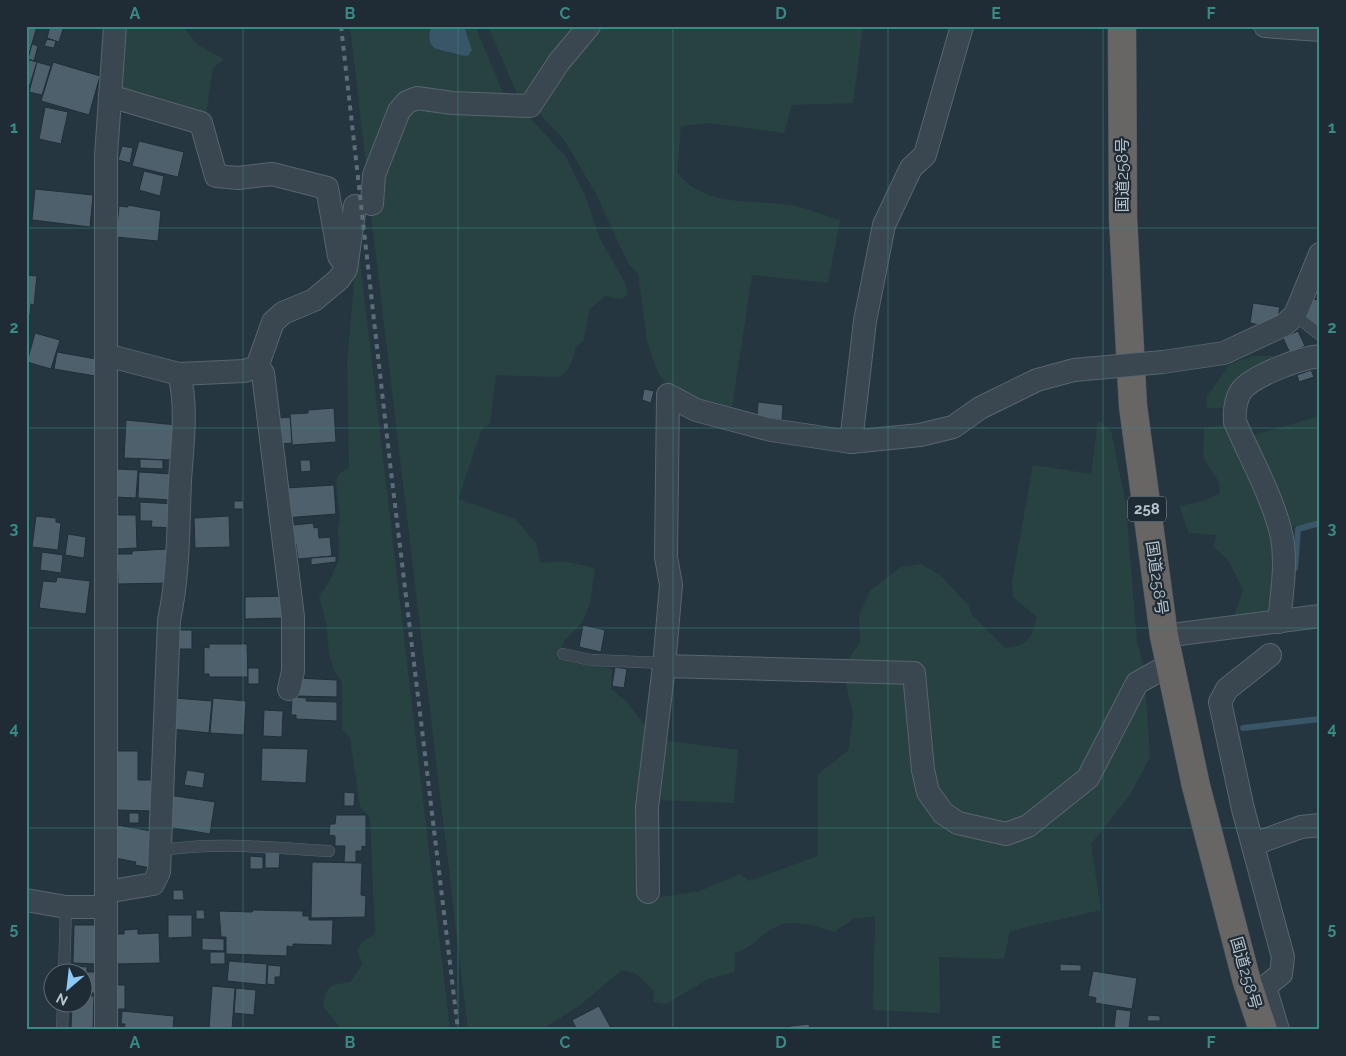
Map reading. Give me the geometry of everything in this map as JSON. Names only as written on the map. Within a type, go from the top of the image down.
[{"type":"highway","name":"国道258号","points":[[1122,26],[1122,218],[1133,406],[1164,636],[1196,786],[1247,982],[1263,1030]]},
{"type":"street","points":[[106,1030],[106,156],[115,26]]},
{"type":"street","points":[[256,367],[273,322],[283,313],[314,300],[339,279],[346,267],[363,205],[374,175],[399,111],[407,102],[417,98],[452,103],[530,106],[559,62],[589,26]]},
{"type":"street","points":[[851,442],[865,321],[884,226],[911,168],[925,155],[962,26]]},
{"type":"street","points":[[1265,26],[1320,30]]},
{"type":"street","points":[[110,96],[201,123],[216,176],[238,178],[272,174],[327,188],[339,256],[346,267]]},
{"type":"street","points":[[648,892],[646,807],[664,664],[671,584],[666,556],[668,394],[696,410],[772,430],[851,442],[920,435],[953,427],[980,408],[1037,380],[1074,370],[1162,362],[1224,353],[1284,325],[1295,315],[1320,254]]},
{"type":"street","points":[[106,355],[180,374],[244,371],[256,367]]},
{"type":"street","points":[[1279,622],[1284,570],[1280,530],[1269,496],[1235,422],[1234,409],[1237,399],[1248,385],[1286,364],[1320,356]]},
{"type":"street","points":[[256,367],[264,373],[293,617],[293,671],[289,689]]},
{"type":"street","points":[[26,900],[66,907],[106,899],[153,884],[159,872],[169,620],[174,595],[177,562],[183,436],[182,384],[180,374]]},
{"type":"street","points":[[1164,636],[1320,616]]},
{"type":"street","points":[[1270,655],[1227,689],[1220,702],[1243,809],[1283,957],[1281,974],[1265,987],[1278,1030]]},
{"type":"street","points":[[664,664],[914,673],[928,792],[943,814],[958,823],[1006,834],[1028,826],[1088,778],[1137,683],[1171,664]]},
{"type":"street","points":[[1254,844],[1301,827],[1320,825]]},
{"type":"lane","points":[[1295,315],[1320,335]]},
{"type":"lane","points":[[563,654],[592,660],[664,664]]},
{"type":"lane","points":[[160,851],[180,847],[242,846],[329,851]]},
{"type":"lane","points":[[64,964],[66,907]]},
{"type":"lane","points":[[62,1030],[63,1014]]},
{"type":"green space","points":[[124,26],[182,26],[198,45],[224,59],[213,68],[206,115],[120,91]]},
{"type":"green space","points":[[350,26],[431,26],[437,51],[450,52],[458,56],[472,50],[464,26],[475,26],[504,95],[412,93],[368,182]]},
{"type":"green space","points":[[488,26],[578,26],[525,97],[517,94]]},
{"type":"green space","points":[[599,26],[863,26],[853,103],[792,105],[784,133],[710,123],[681,126],[677,173],[690,185],[718,198],[783,204],[840,220],[828,283],[752,275],[731,414],[669,388],[658,373],[647,341],[638,274],[628,263],[596,194],[565,141],[540,114],[540,105]]},
{"type":"green space","points":[[407,109],[528,116],[566,157],[585,196],[601,241],[626,284],[627,296],[620,299],[605,296],[589,310],[584,340],[576,346],[571,364],[559,377],[496,375],[490,423],[482,429],[458,499],[515,519],[536,543],[540,563],[563,561],[595,568],[590,604],[582,622],[565,640],[556,659],[612,669],[611,689],[627,702],[649,731],[656,898],[700,891],[740,874],[749,881],[818,856],[818,774],[848,751],[853,715],[845,680],[846,663],[860,642],[859,615],[870,591],[901,567],[921,564],[940,575],[969,606],[972,615],[1005,648],[1019,645],[1028,640],[1037,617],[1013,597],[1012,582],[1033,465],[1091,474],[1098,420],[1111,431],[1126,505],[1137,642],[1144,668],[1150,757],[1130,795],[1091,844],[1101,910],[1010,931],[1004,959],[939,957],[940,1013],[873,1010],[875,916],[853,919],[834,932],[794,923],[778,926],[754,943],[735,953],[735,972],[708,979],[666,1004],[654,1002],[653,990],[637,974],[622,970],[579,1006],[541,1030],[468,1030],[371,215]]},
{"type":"green space","points":[[358,244],[450,1030],[342,1030],[323,1006],[326,992],[332,985],[350,982],[363,964],[357,951],[362,942],[375,934],[370,818],[360,806],[350,738],[342,729],[342,681],[331,662],[326,623],[319,596],[329,582],[339,560],[338,525],[340,518],[336,480],[340,473],[349,468],[347,361],[354,285],[353,246]]},
{"type":"green space","points":[[1253,356],[1273,356],[1277,363],[1229,408],[1207,408],[1207,396],[1230,364]]},
{"type":"green space","points":[[1320,416],[1320,520],[1286,529],[1249,440],[1257,434]]},
{"type":"green space","points":[[1230,424],[1274,529],[1271,613],[1233,619],[1243,590],[1228,560],[1213,546],[1217,535],[1189,533],[1179,506],[1204,501],[1220,493],[1219,482],[1203,458],[1204,428]]},
{"type":"green space","points":[[661,740],[738,750],[734,803],[654,800]]},
{"type":"water","points":[[431,26],[464,26],[472,50],[468,56],[442,51],[434,47],[430,42]]},
{"type":"building","points":[[26,26],[37,26],[28,58],[26,58]]},
{"type":"building","points":[[50,26],[64,26],[59,42],[47,38]]},
{"type":"building","points":[[47,39],[56,41],[54,48],[44,46]]},
{"type":"building","points":[[32,44],[38,46],[34,61],[28,59]]},
{"type":"building","points":[[26,59],[37,62],[27,94],[26,93]]},
{"type":"building","points":[[37,62],[51,66],[42,95],[29,92]]},
{"type":"building","points":[[53,62],[100,76],[89,115],[41,101]]},
{"type":"building","points":[[45,107],[68,112],[61,144],[39,139]]},
{"type":"building","points":[[139,141],[184,152],[178,177],[132,166]]},
{"type":"building","points":[[122,146],[133,148],[130,163],[118,160]]},
{"type":"building","points":[[144,171],[164,176],[160,196],[139,190]]},
{"type":"building","points":[[35,189],[93,195],[90,227],[32,220]]},
{"type":"building","points":[[128,205],[161,211],[158,241],[116,237],[119,206],[128,207]]},
{"type":"building","points":[[26,275],[37,276],[34,305],[31,304],[30,315],[26,314]]},
{"type":"building","points":[[1311,299],[1320,300],[1320,328],[1305,319]]},
{"type":"building","points":[[1253,303],[1280,307],[1277,322],[1269,327],[1250,323]]},
{"type":"building","points":[[1298,331],[1305,346],[1290,353],[1283,338]]},
{"type":"building","points":[[35,333],[60,340],[51,369],[27,362]]},
{"type":"building","points":[[57,352],[96,359],[95,376],[54,369]]},
{"type":"building","points":[[1311,370],[1314,377],[1299,382],[1297,375]]},
{"type":"building","points":[[644,389],[654,391],[651,403],[642,400]]},
{"type":"building","points":[[758,402],[783,405],[782,420],[757,417]]},
{"type":"building","points":[[334,408],[336,442],[292,445],[290,414],[308,413],[308,410]]},
{"type":"building","points":[[290,417],[292,443],[282,444],[280,418]]},
{"type":"building","points":[[126,420],[177,425],[175,458],[170,458],[170,460],[124,458]]},
{"type":"building","points":[[140,459],[163,460],[163,469],[140,468]]},
{"type":"building","points":[[300,460],[310,460],[311,471],[301,472]]},
{"type":"building","points":[[116,469],[138,470],[136,498],[115,497]]},
{"type":"building","points":[[139,472],[172,474],[171,500],[138,498]]},
{"type":"building","points":[[334,485],[336,514],[284,518],[286,488]]},
{"type":"building","points":[[234,501],[243,501],[244,509],[234,509]]},
{"type":"building","points":[[140,502],[175,504],[174,528],[151,527],[152,521],[140,521]]},
{"type":"building","points":[[115,515],[136,515],[137,548],[117,549]]},
{"type":"building","points":[[36,516],[56,518],[56,522],[61,523],[58,550],[32,547]]},
{"type":"building","points":[[229,516],[230,547],[195,548],[194,518]]},
{"type":"building","points":[[313,523],[314,528],[318,527],[319,538],[330,537],[332,556],[298,559],[296,544],[287,545],[285,526]]},
{"type":"building","points":[[68,534],[86,537],[84,558],[65,555]]},
{"type":"building","points":[[168,549],[170,583],[118,584],[117,554],[132,554],[132,551]]},
{"type":"building","points":[[42,552],[63,555],[61,573],[40,570]]},
{"type":"building","points":[[336,556],[336,562],[311,565],[311,558]]},
{"type":"building","points":[[57,577],[90,581],[86,614],[39,608],[43,581],[56,582]]},
{"type":"building","points":[[286,596],[287,618],[245,619],[245,597]]},
{"type":"building","points":[[583,625],[605,630],[601,652],[579,647]]},
{"type":"building","points":[[173,630],[192,630],[192,649],[173,649]]},
{"type":"building","points":[[209,644],[247,644],[248,677],[209,677],[209,674],[204,674],[204,647],[209,648]]},
{"type":"building","points":[[615,667],[627,669],[624,688],[612,686]]},
{"type":"building","points":[[248,668],[259,668],[259,684],[248,684]]},
{"type":"building","points":[[297,678],[337,680],[337,697],[296,696]]},
{"type":"building","points":[[292,697],[307,698],[306,701],[337,702],[337,721],[296,719],[296,715],[291,715]]},
{"type":"building","points":[[174,698],[212,701],[209,733],[172,729]]},
{"type":"building","points":[[213,698],[246,701],[244,735],[210,733]]},
{"type":"building","points":[[264,710],[283,711],[282,737],[263,736]]},
{"type":"building","points":[[262,748],[308,749],[306,783],[261,781]]},
{"type":"building","points":[[116,751],[138,751],[138,780],[155,780],[155,811],[116,810]]},
{"type":"building","points":[[187,770],[205,773],[203,788],[184,785]]},
{"type":"building","points":[[344,792],[355,793],[354,806],[344,806]]},
{"type":"building","points":[[169,795],[215,802],[210,834],[168,827]]},
{"type":"building","points":[[129,813],[139,813],[139,823],[129,823]]},
{"type":"building","points":[[336,815],[366,815],[366,847],[362,846],[362,851],[356,851],[356,862],[344,862],[345,846],[335,846],[335,836],[329,835],[330,824],[335,824]]},
{"type":"building","points":[[117,825],[157,832],[151,868],[135,865],[136,862],[115,858]]},
{"type":"building","points":[[265,852],[280,852],[279,868],[265,868]]},
{"type":"building","points":[[250,856],[263,857],[263,869],[250,869]]},
{"type":"building","points":[[312,862],[362,863],[361,895],[366,896],[365,917],[311,918]]},
{"type":"building","points":[[173,890],[183,890],[184,900],[173,900]]},
{"type":"building","points":[[196,910],[204,910],[205,919],[196,919]]},
{"type":"building","points":[[253,910],[303,911],[303,916],[309,916],[309,920],[333,920],[332,945],[293,944],[293,947],[287,946],[287,956],[226,954],[226,937],[221,937],[219,911],[252,912]]},
{"type":"building","points":[[168,915],[192,915],[192,937],[168,938]]},
{"type":"building","points":[[74,925],[96,925],[96,964],[73,963]]},
{"type":"building","points":[[138,929],[138,934],[159,933],[160,963],[116,964],[116,934],[124,934],[124,930]]},
{"type":"building","points":[[202,938],[224,939],[224,951],[202,950]]},
{"type":"building","points":[[210,952],[225,952],[225,964],[210,964]]},
{"type":"building","points":[[229,961],[267,964],[266,985],[227,981]]},
{"type":"building","points":[[1060,964],[1081,965],[1081,971],[1060,971]]},
{"type":"building","points":[[268,965],[281,966],[280,977],[275,977],[275,985],[267,984]]},
{"type":"building","points":[[1093,971],[1137,978],[1132,1009],[1095,1003],[1096,998],[1088,996]]},
{"type":"building","points":[[92,972],[97,972],[96,993],[92,993]]},
{"type":"building","points":[[115,985],[125,985],[125,1009],[115,1009]]},
{"type":"building","points":[[212,986],[235,988],[232,1030],[209,1028]]},
{"type":"building","points":[[236,988],[256,990],[254,1015],[234,1013]]},
{"type":"building","points":[[92,996],[94,996],[93,1030],[71,1030],[72,1014],[92,1014]]},
{"type":"building","points":[[599,1006],[612,1030],[577,1030],[572,1020]]},
{"type":"building","points":[[1116,1009],[1131,1011],[1129,1030],[1114,1028]]},
{"type":"building","points":[[122,1011],[174,1016],[173,1030],[124,1030],[125,1024],[121,1024]]},
{"type":"building","points":[[1148,1015],[1160,1016],[1160,1021],[1147,1021]]},
{"type":"building","points":[[809,1024],[810,1030],[783,1030],[783,1027]]},
{"type":"waterway","points":[[1295,568],[1298,529],[1320,523]]},
{"type":"waterway","points":[[1243,728],[1320,719]]},
{"type":"railway","points":[[341,26],[390,463],[458,1030]]}]
